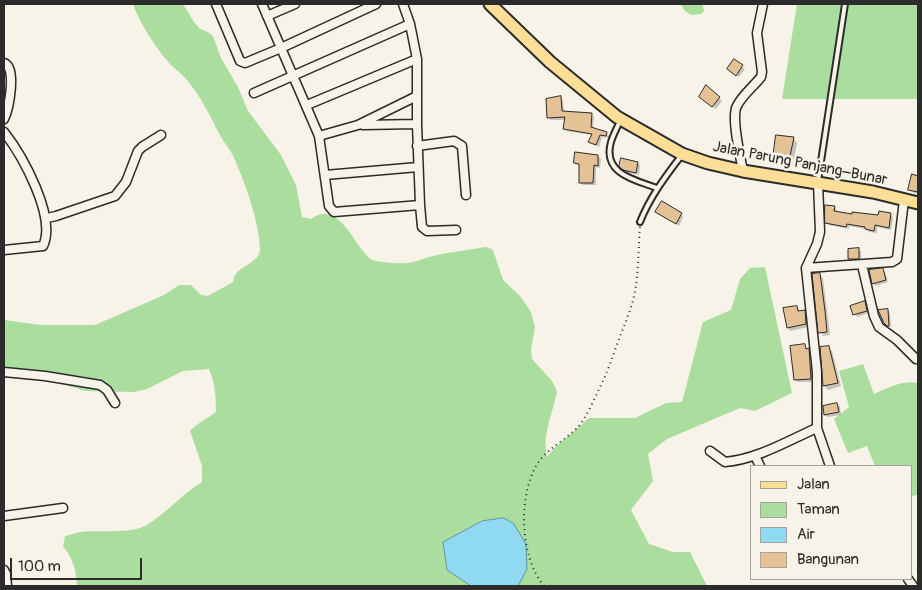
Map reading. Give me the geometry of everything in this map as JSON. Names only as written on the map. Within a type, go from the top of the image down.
[{"type":"main road","name":"Jalan Parung Panjang–Bunar","points":[[490,4],[550,62],[621,119],[682,154],[708,163],[873,192],[918,203]]},
{"type":"street","points":[[216,4],[240,61],[249,62],[376,4]]},
{"type":"street","points":[[262,4],[319,136],[329,206],[334,212],[420,205]]},
{"type":"street","points":[[268,16],[295,4]]},
{"type":"street","points":[[403,4],[410,24],[417,59],[417,146],[422,227],[427,231],[456,230]]},
{"type":"street","points":[[743,170],[737,137],[736,110],[739,103],[761,77],[757,33],[763,4]]},
{"type":"street","points":[[254,93],[410,24]]},
{"type":"street","points":[[307,105],[417,59]]},
{"type":"street","points":[[4,63],[8,64],[10,68],[11,78],[8,105],[4,119]]},
{"type":"street","points":[[358,126],[417,96]]},
{"type":"street","points":[[319,136],[358,126],[417,124]]},
{"type":"street","points":[[4,132],[12,141],[41,200],[46,218],[47,239],[43,246],[4,250]]},
{"type":"street","points":[[46,218],[115,196],[126,182],[138,151],[161,135]]},
{"type":"street","points":[[417,146],[454,142],[462,146],[466,195]]},
{"type":"street","points":[[325,175],[418,167]]},
{"type":"street","points":[[818,183],[820,232],[817,244],[806,268],[816,372],[817,428],[830,465]]},
{"type":"street","points":[[806,268],[892,262],[897,259],[904,200]]},
{"type":"street","points":[[862,264],[874,316],[879,327],[916,359]]},
{"type":"street","points":[[4,372],[45,376],[100,385],[107,390],[115,403]]},
{"type":"street","points":[[710,451],[725,462],[741,461],[817,428]]},
{"type":"street","points":[[755,456],[760,465]]},
{"type":"street","points":[[4,516],[64,508]]},
{"type":"street","points":[[4,570],[7,586]]},
{"type":"lane","points":[[818,183],[845,4]]},
{"type":"lane","points":[[621,119],[611,144],[610,155],[613,166],[622,176],[657,188]]},
{"type":"lane","points":[[640,222],[647,204],[682,154]]},
{"type":"path","points":[[544,586],[532,566],[526,545],[524,524],[525,500],[535,468],[542,457],[580,425],[604,379],[630,309],[635,290],[640,222]]},
{"type":"green space","points":[[133,4],[183,4],[200,29],[213,36],[221,58],[238,87],[248,111],[281,155],[296,185],[302,217],[311,219],[321,214],[331,215],[339,220],[372,260],[409,263],[439,255],[486,247],[493,250],[503,280],[520,296],[531,312],[535,327],[531,350],[532,359],[552,381],[557,391],[547,432],[547,457],[554,448],[589,418],[635,418],[666,403],[682,402],[703,322],[731,310],[740,279],[750,268],[765,267],[792,393],[755,411],[740,408],[667,439],[648,454],[653,481],[631,510],[649,544],[673,552],[690,552],[707,586],[77,586],[73,564],[63,546],[65,536],[80,532],[131,530],[145,526],[202,482],[202,466],[190,431],[216,412],[213,380],[209,369],[183,371],[147,389],[134,392],[85,391],[46,379],[4,378],[4,320],[41,325],[95,325],[164,295],[179,285],[191,285],[201,295],[208,296],[233,282],[234,276],[238,272],[256,259],[260,249],[251,202],[233,155],[192,86],[170,64],[144,28]]},
{"type":"green space","points":[[681,4],[702,4],[704,11],[701,14],[691,15],[684,10]]},
{"type":"green space","points":[[797,4],[918,4],[918,99],[782,99]]},
{"type":"green space","points":[[863,364],[874,394],[901,384],[918,383],[918,495],[912,496],[912,465],[875,465],[867,446],[848,453],[834,419],[849,407],[839,371]]},
{"type":"water","points":[[504,518],[514,524],[526,544],[527,569],[518,586],[471,586],[447,570],[443,542],[482,521]]},
{"type":"building","points":[[734,59],[743,65],[736,76],[727,69]]},
{"type":"building","points":[[706,85],[720,97],[712,107],[699,97]]},
{"type":"building","points":[[561,96],[562,111],[592,113],[591,127],[607,132],[606,136],[600,135],[596,145],[588,142],[592,134],[563,129],[565,117],[547,118],[546,99]]},
{"type":"building","points":[[776,135],[794,137],[789,161],[773,158]]},
{"type":"building","points":[[575,152],[598,155],[598,166],[594,165],[593,183],[579,183],[579,164],[574,163]]},
{"type":"building","points":[[621,158],[638,162],[636,173],[619,167]]},
{"type":"building","points":[[912,174],[918,176],[918,192],[908,190]]},
{"type":"building","points":[[662,201],[682,213],[676,224],[655,212]]},
{"type":"building","points":[[825,205],[835,206],[834,211],[852,214],[852,212],[878,215],[879,211],[891,213],[889,228],[875,225],[874,231],[865,229],[865,227],[847,224],[846,227],[825,223]]},
{"type":"building","points":[[859,248],[859,259],[848,259],[848,249]]},
{"type":"building","points":[[883,268],[886,280],[872,284],[869,270]]},
{"type":"building","points":[[820,273],[827,332],[818,333],[812,274]]},
{"type":"building","points":[[865,301],[867,311],[853,315],[850,306]]},
{"type":"building","points":[[797,306],[798,311],[805,310],[806,324],[787,328],[783,308]]},
{"type":"building","points":[[888,309],[889,326],[887,326],[878,310]]},
{"type":"building","points":[[805,344],[806,349],[809,348],[811,379],[794,380],[790,346]]},
{"type":"building","points":[[829,346],[838,383],[823,386],[820,347]]},
{"type":"building","points":[[837,403],[839,412],[824,415],[823,406]]}]
